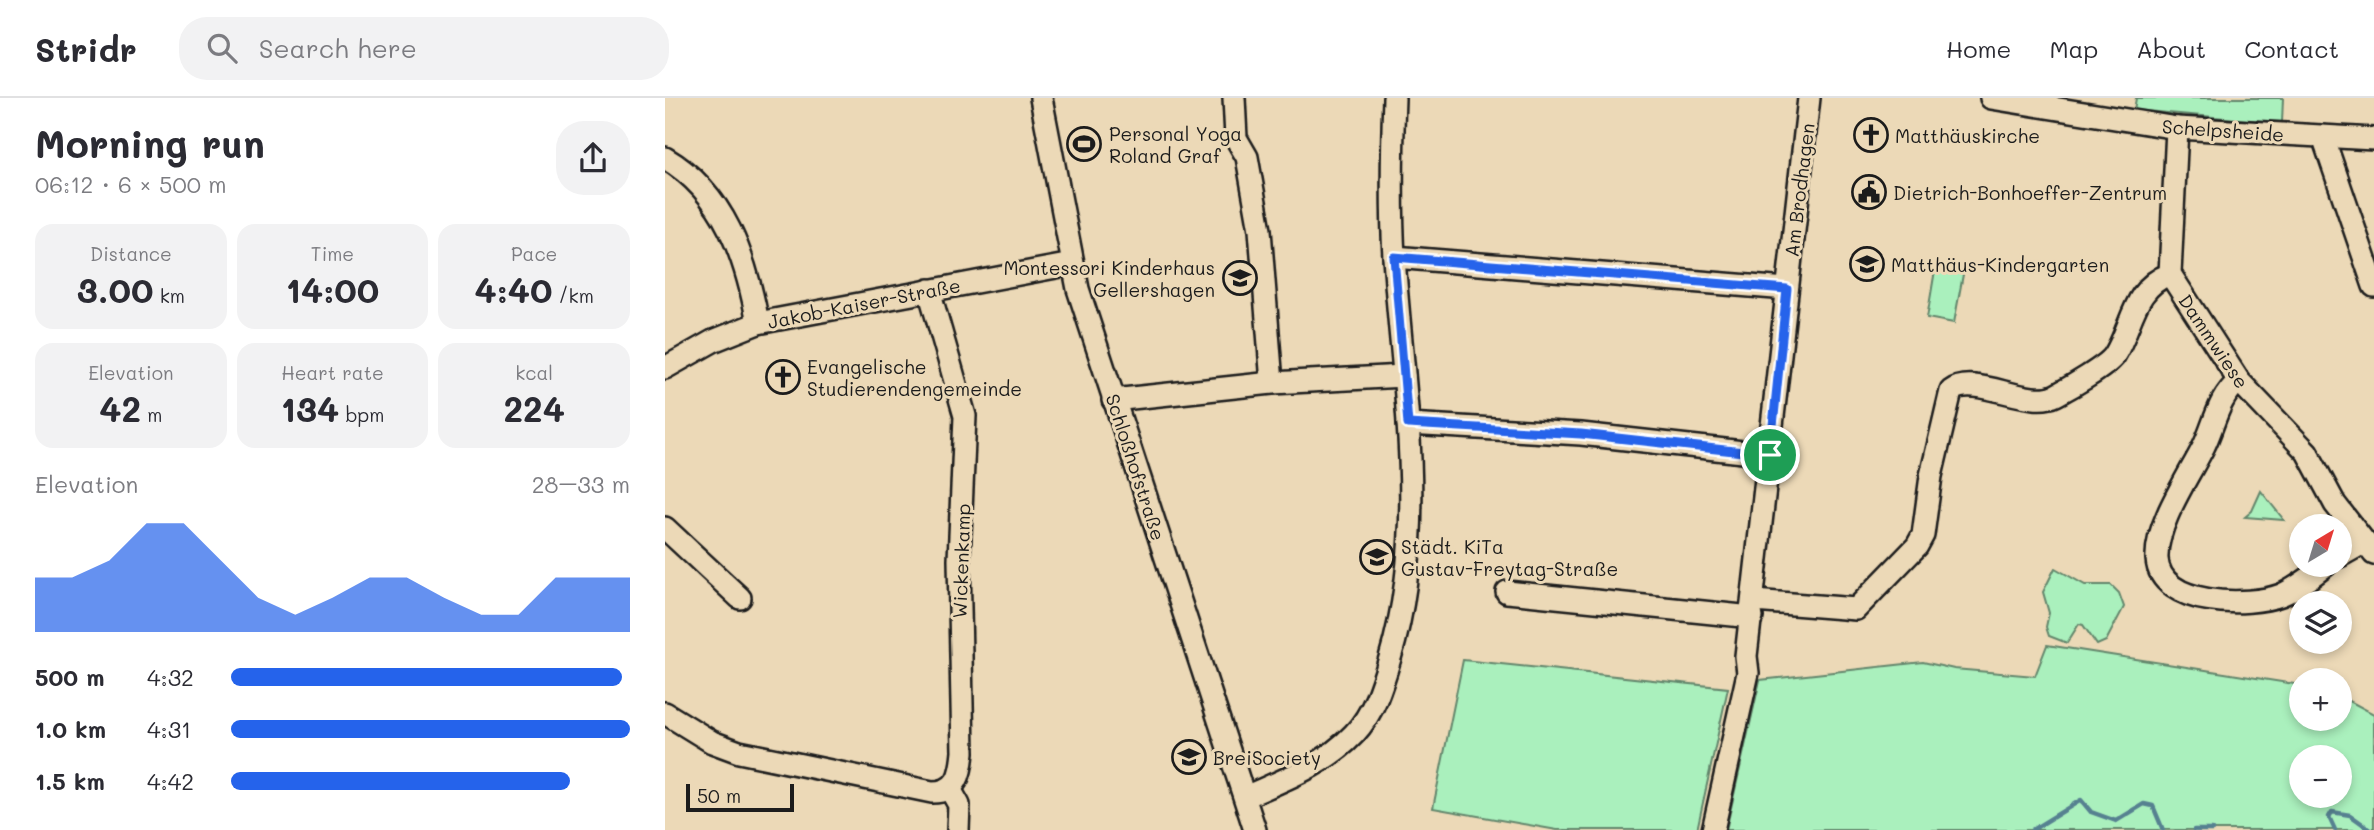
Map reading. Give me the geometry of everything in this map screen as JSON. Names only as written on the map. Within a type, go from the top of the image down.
[{"type":"street","name":"Schloßhofstraße","points":[[1041,98],[1072,264],[1113,400],[1255,830]]},
{"type":"street","points":[[1234,98],[1236,138],[1247,157],[1260,230],[1272,383]]},
{"type":"street","points":[[1245,797],[1325,758],[1354,734],[1370,714],[1394,645],[1410,556],[1412,476],[1394,257],[1394,98]]},
{"type":"street","name":"Am Brodhagen","points":[[1713,830],[1747,681],[1746,656],[1809,98]]},
{"type":"street","name":"Schelpsheide","points":[[1991,98],[2177,128],[2374,138]]},
{"type":"street","name":"Dammwiese","points":[[2177,128],[2170,274],[2239,381],[2307,452],[2335,505],[2369,548]]},
{"type":"street","points":[[2323,137],[2374,286]]},
{"type":"street","points":[[665,158],[692,178],[731,229],[750,278],[758,323]]},
{"type":"street","points":[[1394,257],[1787,289]]},
{"type":"street","name":"Jakob-Kaiser-Straße","points":[[665,368],[713,341],[758,323],[1072,264]]},
{"type":"street","points":[[1507,592],[1753,609],[1847,610],[1862,605],[1921,541],[1931,476],[1951,391],[1965,386],[2042,398],[2056,395],[2112,357],[2141,295],[2157,280],[2170,274]]},
{"type":"street","name":"Wickenkamp","points":[[929,290],[962,402],[965,428],[959,560],[963,752],[957,782],[950,789]]},
{"type":"street","points":[[1113,400],[1272,383],[1403,376]]},
{"type":"street","points":[[2239,381],[2228,391],[2218,409],[2205,444],[2165,524],[2158,551],[2161,573],[2183,593],[2220,602],[2243,602],[2280,595],[2306,578]]},
{"type":"street","points":[[1408,424],[1581,434],[1770,455]]},
{"type":"street","points":[[665,528],[740,598]]},
{"type":"street","points":[[2352,553],[2369,548]]},
{"type":"street","points":[[665,713],[712,742],[739,752],[932,792],[950,789],[959,805],[958,830]]},
{"type":"green space","points":[[2136,98],[2283,98],[2282,123],[2134,110]]},
{"type":"green space","points":[[1936,264],[1964,269],[1954,323],[1927,318]]},
{"type":"green space","points":[[2261,491],[2284,520],[2245,517],[2252,511]]},
{"type":"green space","points":[[2055,568],[2085,585],[2111,585],[2119,593],[2124,607],[2106,641],[2097,645],[2083,625],[2079,624],[2067,643],[2049,636],[2046,627],[2049,613],[2043,592]]},
{"type":"green space","points":[[2047,645],[2289,683],[2289,731],[2352,731],[2352,702],[2374,714],[2374,830],[1726,830],[1760,680],[1923,662],[1954,669],[2035,676]]},
{"type":"green space","points":[[1463,660],[1728,688],[1697,830],[1557,830],[1433,808]]},
{"type":"waterway","points":[[2032,830],[2081,800],[2091,812],[2116,821],[2144,804],[2153,806],[2163,830]]},
{"type":"waterway","points":[[2335,830],[2329,817],[2332,812],[2350,815],[2371,830]]},
{"type":"waterway","points":[[2194,830],[2212,830]]},
{"type":"place","name":"Matthäuskirche","points":[[1871,135]]},
{"type":"place","name":"Personal Yoga Roland Graf","points":[[1084,144]]},
{"type":"place","name":"Dietrich-Bonhoeffer-Zentrum","points":[[1869,192]]},
{"type":"place","name":"Matthäus-Kindergarten","points":[[1867,264]]},
{"type":"place","name":"Montessori Kinderhaus Gellershagen","points":[[1240,278]]},
{"type":"place","name":"Evangelische Studierendengemeinde","points":[[783,377]]},
{"type":"place","name":"Städt. KiTa Gustav-Freytag-Straße","points":[[1377,557]]},
{"type":"place","name":"BreiSociety","points":[[1189,757]]},
{"type":"route","points":[[1394,257],[1557,268],[1787,289],[1770,455],[1581,434],[1408,424],[1394,257]]}]
